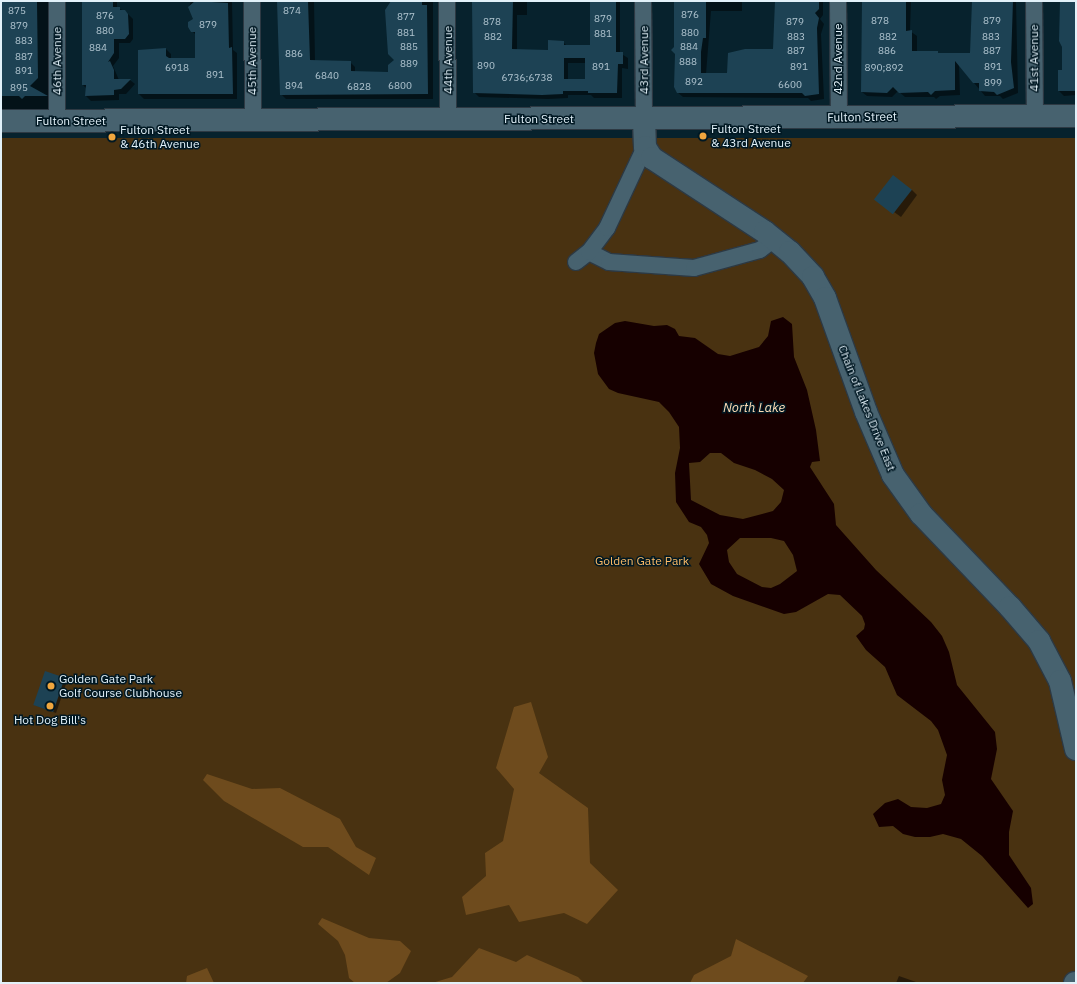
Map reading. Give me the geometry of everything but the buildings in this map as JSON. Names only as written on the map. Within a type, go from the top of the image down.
[{"type":"main road","name":"Fulton Street","points":[[1,121],[1076,116]]},
{"type":"main road","points":[[644,119],[645,147]]},
{"type":"main road","name":"Chain of Lakes Drive East","points":[[645,147],[656,161],[774,239],[802,264],[819,287],[876,437],[903,491],[941,538],[1021,619],[1047,654],[1060,681],[1076,749]]},
{"type":"street","name":"46th Avenue","points":[[57,1],[58,121]]},
{"type":"street","name":"45th Avenue","points":[[252,1],[253,120]]},
{"type":"street","name":"44th Avenue","points":[[447,1],[448,119]]},
{"type":"street","name":"43rd Avenue","points":[[643,1],[644,119]]},
{"type":"street","name":"42nd Avenue","points":[[838,1],[839,117]]},
{"type":"street","name":"41st Avenue","points":[[1034,1],[1035,116]]},
{"type":"street","points":[[576,262],[589,252],[614,214],[645,147]]},
{"type":"street","points":[[589,252],[609,262],[694,268],[760,250],[774,239]]},
{"type":"green space","name":"Golden Gate Park","points":[[1,138],[1076,138],[1076,983],[1,983]]},
{"type":"shaded area","points":[[531,702],[548,757],[539,773],[588,808],[590,863],[618,890],[587,924],[564,913],[519,922],[509,905],[466,915],[462,897],[486,876],[485,853],[503,841],[514,789],[496,768],[514,707]]},
{"type":"shaded area","points":[[207,774],[252,789],[280,788],[340,819],[356,847],[376,858],[369,875],[328,847],[303,847],[224,801],[203,780]]},
{"type":"shaded area","points":[[322,918],[369,938],[400,941],[411,951],[400,973],[386,983],[355,983],[349,978],[345,955],[338,941],[318,924]]},
{"type":"shaded area","points":[[736,939],[808,976],[803,983],[690,983],[694,975],[731,956]]},
{"type":"shaded area","points":[[479,948],[516,962],[527,955],[578,977],[584,983],[432,983],[452,977]]},
{"type":"shaded area","points":[[207,968],[214,983],[186,983],[187,976]]},
{"type":"water","name":"North Lake","points":[[783,317],[792,324],[794,357],[807,390],[816,430],[820,461],[812,462],[810,467],[834,504],[836,525],[876,570],[931,622],[942,636],[949,652],[957,685],[995,732],[997,749],[991,779],[1013,811],[1009,832],[1009,855],[1031,888],[1033,904],[1028,908],[982,856],[961,839],[943,834],[930,837],[915,837],[903,834],[893,826],[879,827],[873,814],[885,803],[898,799],[911,807],[927,808],[941,804],[945,795],[942,780],[947,755],[938,730],[931,721],[897,695],[885,667],[866,650],[856,636],[864,629],[865,624],[862,616],[840,595],[828,594],[796,612],[784,614],[733,596],[711,584],[699,564],[709,543],[707,535],[701,527],[689,522],[676,502],[675,473],[680,448],[679,427],[669,412],[659,402],[618,393],[609,389],[598,374],[594,353],[599,334],[615,323],[625,321],[654,326],[667,325],[675,329],[679,336],[695,338],[718,354],[730,356],[759,347],[768,336],[771,321]],"holes":[[[710,453],[721,453],[734,463],[755,470],[772,479],[784,490],[781,502],[773,511],[743,519],[720,515],[691,500],[689,463],[700,462]],[[740,538],[771,538],[784,541],[793,555],[797,571],[780,584],[771,588],[762,587],[737,574],[729,562],[727,550]]]},
{"type":"place","name":"Fulton Street & 43rd Avenue","points":[[703,136]]},
{"type":"place","name":"Fulton Street & 46th Avenue","points":[[112,137]]},
{"type":"place","name":"Golden Gate Park Golf Course Clubhouse","points":[[51,686]]},
{"type":"place","name":"Hot Dog Bill's","points":[[50,706]]}]
